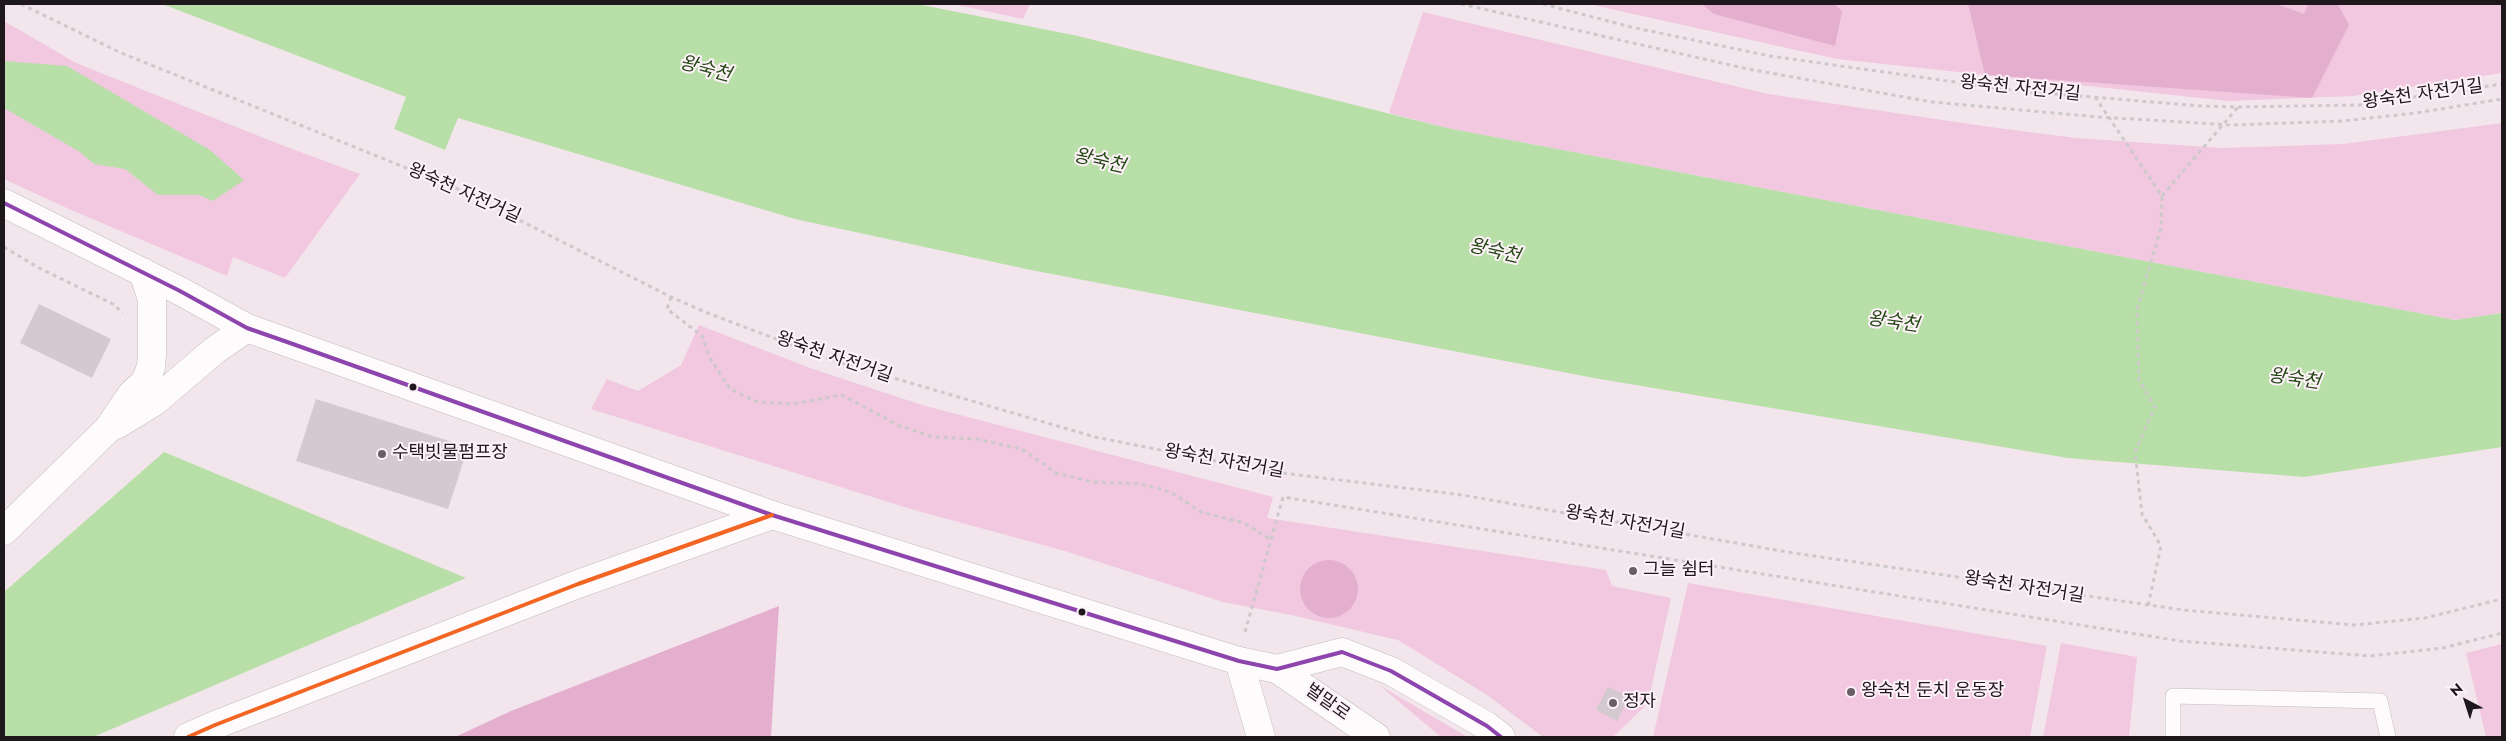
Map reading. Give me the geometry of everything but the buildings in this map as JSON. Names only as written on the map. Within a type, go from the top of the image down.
[{"type":"street","points":[[4,204],[143,272],[247,328],[772,515],[1239,662],[1278,669],[1342,652],[1391,671],[1487,726],[1501,737]]},
{"type":"street","points":[[4,531],[108,429],[131,396],[145,382],[151,368],[152,300],[143,272]]},
{"type":"street","points":[[108,429],[154,402],[215,350],[247,328]]},
{"type":"street","points":[[188,737],[578,584],[772,515]]},
{"type":"street","points":[[1239,662],[1261,737]]},
{"type":"street","name":"벌말로","points":[[1278,669],[1376,737]]},
{"type":"lane","points":[[2173,737],[2173,696],[2380,701],[2388,737]]},
{"type":"path","name":"왕숙천 자전거길","points":[[21,4],[119,52],[456,188],[671,297],[710,314],[832,360],[1095,437],[1228,465],[1462,495],[1787,552],[2148,606],[2354,625],[2425,618],[2502,599]]},
{"type":"path","points":[[1461,4],[1748,69],[1932,102],[2109,117],[2223,124],[2342,121],[2416,113],[2502,99]]},
{"type":"path","name":"왕숙천 자전거길","points":[[1543,4],[1631,27],[1770,56],[2018,91],[2201,106],[2238,107],[2359,105],[2502,84]]},
{"type":"path","points":[[2095,97],[2162,196],[2161,228],[2137,309],[2139,380],[2155,407],[2135,452],[2142,514],[2161,546],[2148,606]]},
{"type":"path","points":[[2162,196],[2238,107]]},
{"type":"path","points":[[4,247],[39,268],[113,304],[123,313],[126,319]]},
{"type":"path","points":[[671,297],[667,309],[702,336],[710,358],[730,389],[758,402],[793,404],[842,395],[900,426],[933,437],[977,439],[1022,449],[1056,473],[1094,482],[1141,484],[1171,492],[1202,512],[1244,523],[1272,540]]},
{"type":"path","points":[[1248,617],[1283,497],[2180,641],[2370,656],[2444,648],[2502,633]]},
{"type":"shaded area","points":[[953,4],[1030,4],[1023,19]]},
{"type":"shaded area","points":[[1588,4],[2502,4],[2502,73],[2353,96],[2228,101],[1837,59]]},
{"type":"shaded area","points":[[1702,4],[1834,4],[1842,11],[1835,46],[1714,14]]},
{"type":"shaded area","points":[[1968,4],[2277,4],[2304,14],[2308,4],[2338,4],[2349,25],[2312,98],[1985,75]]},
{"type":"shaded area","points":[[1423,12],[1768,94],[2076,138],[2221,148],[2343,144],[2502,123],[2502,313],[2455,320],[1447,128],[1389,113]]},
{"type":"shaded area","points":[[4,21],[76,63],[279,144],[360,174],[285,278],[233,257],[227,276],[71,210],[4,179]]},
{"type":"shaded area","points":[[699,325],[810,368],[922,405],[1273,497],[1267,518],[1606,570],[1612,586],[1671,598],[1648,703],[1613,737],[1543,737],[1487,695],[1398,640],[1291,615],[1223,602],[1065,551],[914,510],[591,409],[607,379],[638,391],[681,365]]},
{"type":"shaded area","points":[[1323,560],[1335,560],[1350,568],[1358,583],[1358,595],[1350,610],[1335,618],[1323,618],[1308,610],[1300,595],[1300,583],[1308,568]]},
{"type":"shaded area","name":"왕숙천 둔치 운동장","points":[[1688,583],[2047,646],[2030,737],[1653,737]]},
{"type":"shaded area","points":[[779,606],[771,737],[455,737],[511,711]]},
{"type":"shaded area","points":[[2061,643],[2137,657],[2129,737],[2043,737]]},
{"type":"shaded area","points":[[2502,644],[2502,737],[2486,737],[2466,653]]},
{"type":"shaded area","points":[[1379,685],[1464,735],[1467,737],[1441,737]]},
{"type":"water","name":"왕숙천","points":[[162,4],[917,4],[1078,36],[1447,128],[2455,320],[2502,313],[2502,447],[2304,477],[2068,458],[1594,378],[1031,270],[795,219],[458,118],[445,150],[394,129],[406,97]]},
{"type":"water","points":[[4,61],[67,66],[210,150],[244,180],[213,201],[199,195],[158,195],[125,169],[94,164],[80,152],[4,108]]},
{"type":"water","points":[[164,452],[466,578],[93,737],[4,737],[4,592]]},
{"type":"transit line","points":[[4,203],[180,291],[247,328],[772,515],[1239,661],[1277,669],[1342,652],[1391,671],[1487,726],[1501,737]]},
{"type":"transit line","points":[[188,737],[578,584],[772,515]]},
{"type":"place","name":"수택빗물펌프장","points":[[382,454]]},
{"type":"place","name":"그늘 쉼터","points":[[1633,571]]},
{"type":"place","name":"왕숙천 둔치 운동장","points":[[1851,692]]},
{"type":"place","name":"정자","points":[[1613,703]]}]
